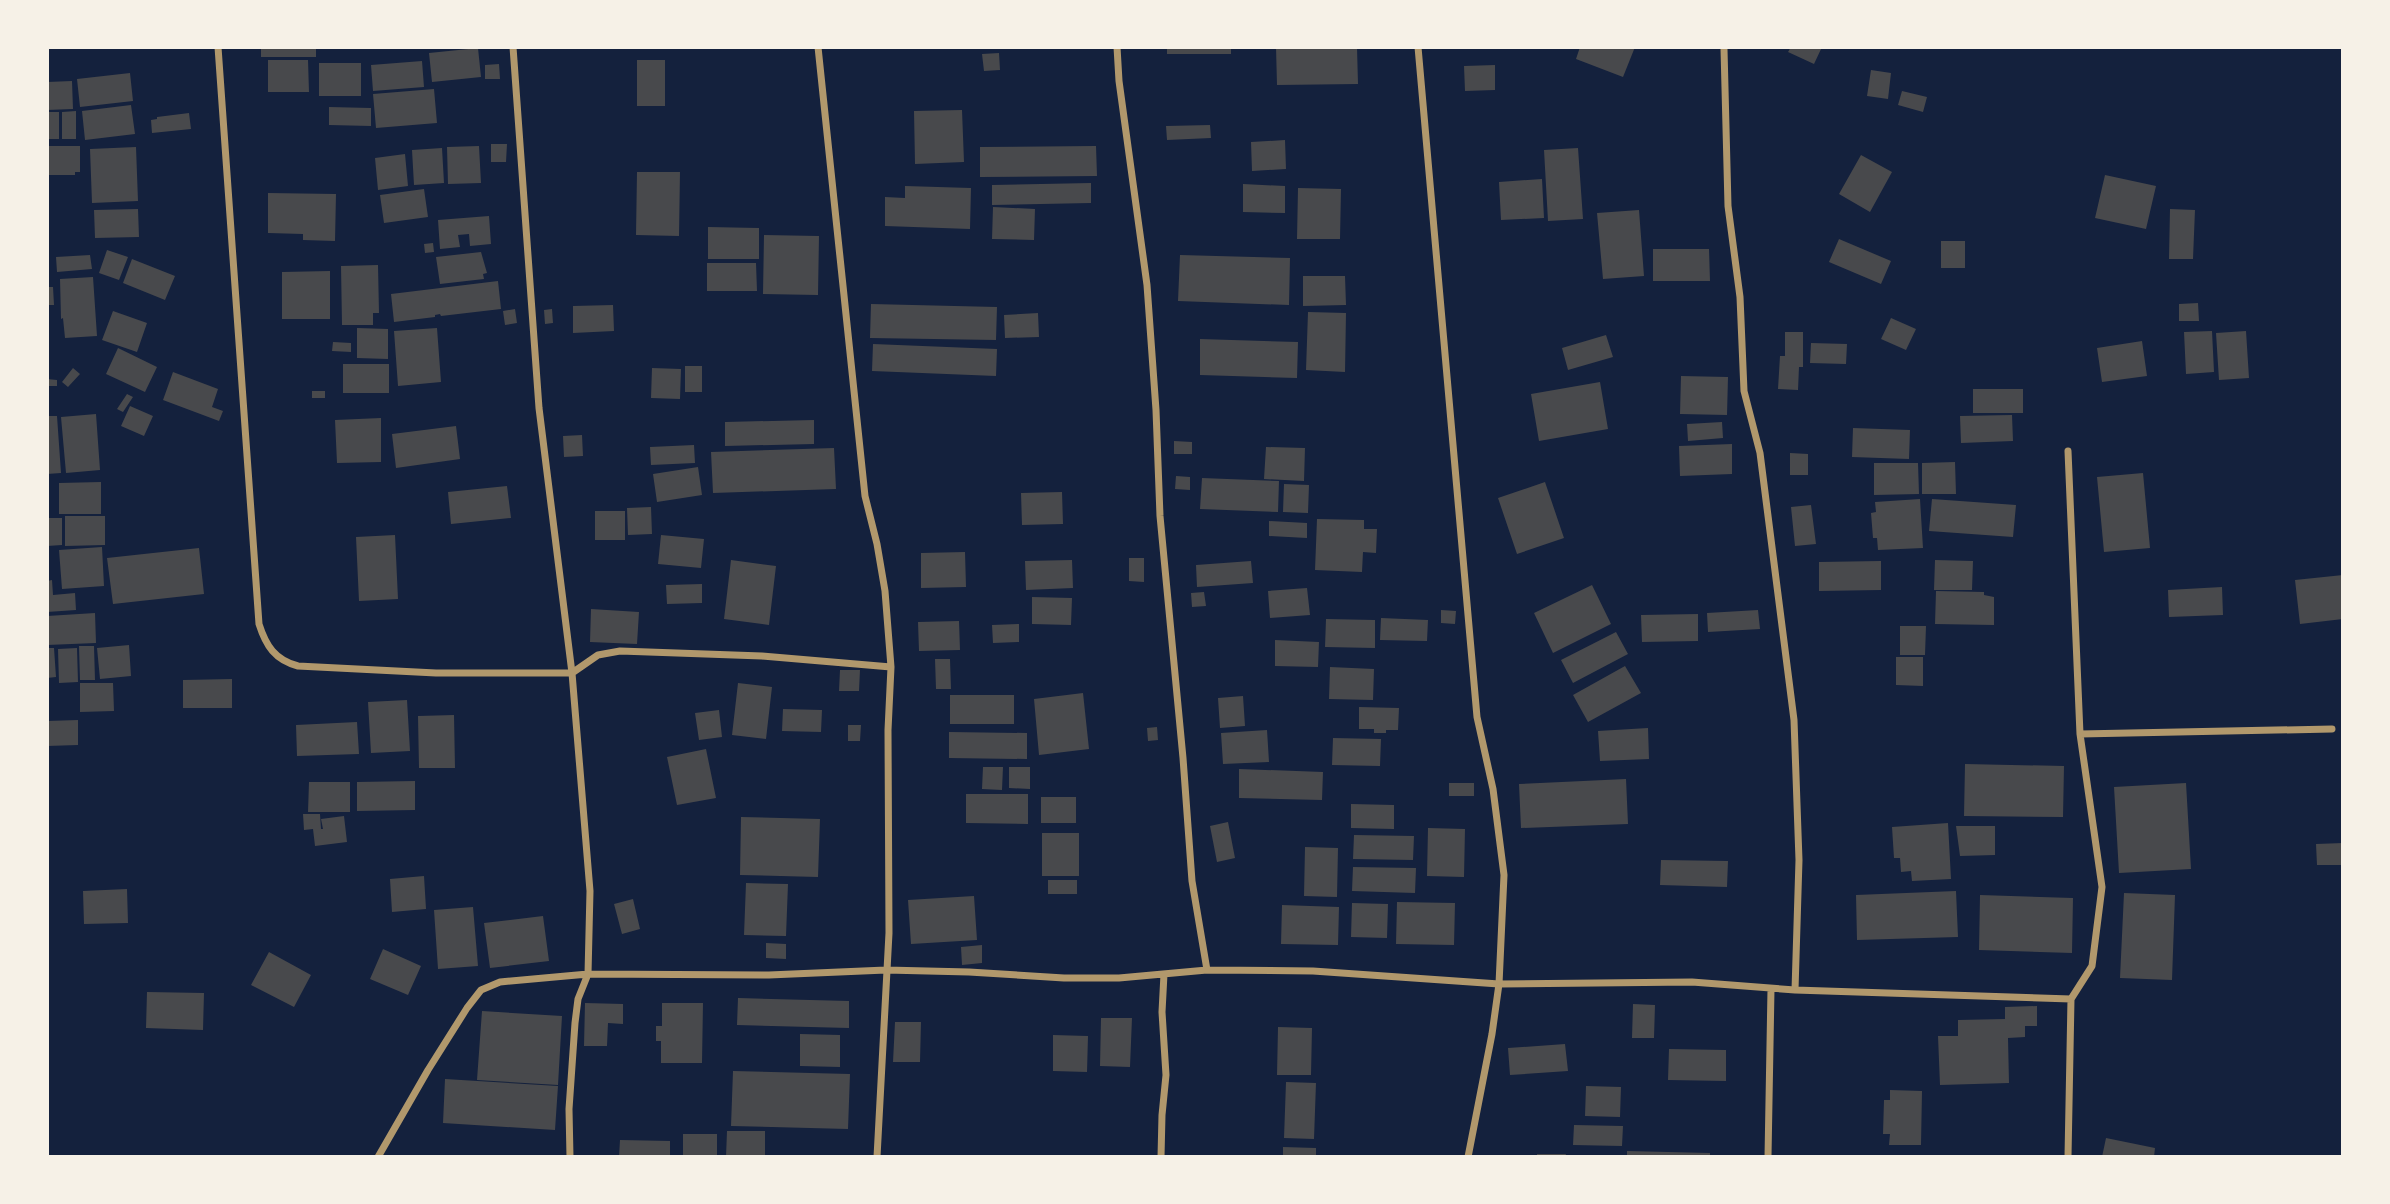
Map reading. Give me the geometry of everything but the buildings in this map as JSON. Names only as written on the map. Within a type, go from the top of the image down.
[{"type":"street","points":[[218,47],[259,624],[264,639],[273,652],[284,662],[298,666],[436,673],[572,673],[598,656],[620,651],[762,656],[891,667]]},
{"type":"street","points":[[513,47],[539,408],[572,673],[590,891],[588,974],[578,999],[575,1023],[569,1110],[570,1157]]},
{"type":"street","points":[[818,47],[865,496],[885,591],[891,667],[888,730],[889,933],[877,1157]]},
{"type":"street","points":[[1117,47],[1119,80],[1147,285],[1160,516],[1192,881],[1207,970]]},
{"type":"street","points":[[1418,47],[1477,717],[1493,789],[1504,875],[1499,984],[1468,1157]]},
{"type":"street","points":[[1724,50],[1728,206],[1740,297],[1744,391],[1760,453],[1794,720],[1799,860],[1795,990]]},
{"type":"street","points":[[2068,451],[2080,734],[2102,887],[2092,966],[2071,999],[2068,1157]]},
{"type":"street","points":[[2080,734],[2332,729]]},
{"type":"street","points":[[378,1157],[467,1008],[481,990],[500,982],[588,974],[769,975],[886,970],[1119,978],[1207,970],[1313,971],[1499,984],[1692,982],[1771,989],[2071,999]]},
{"type":"street","points":[[1161,1157],[1166,1076],[1162,1012],[1164,974]]},
{"type":"street","points":[[1768,1157],[1771,989]]}]
